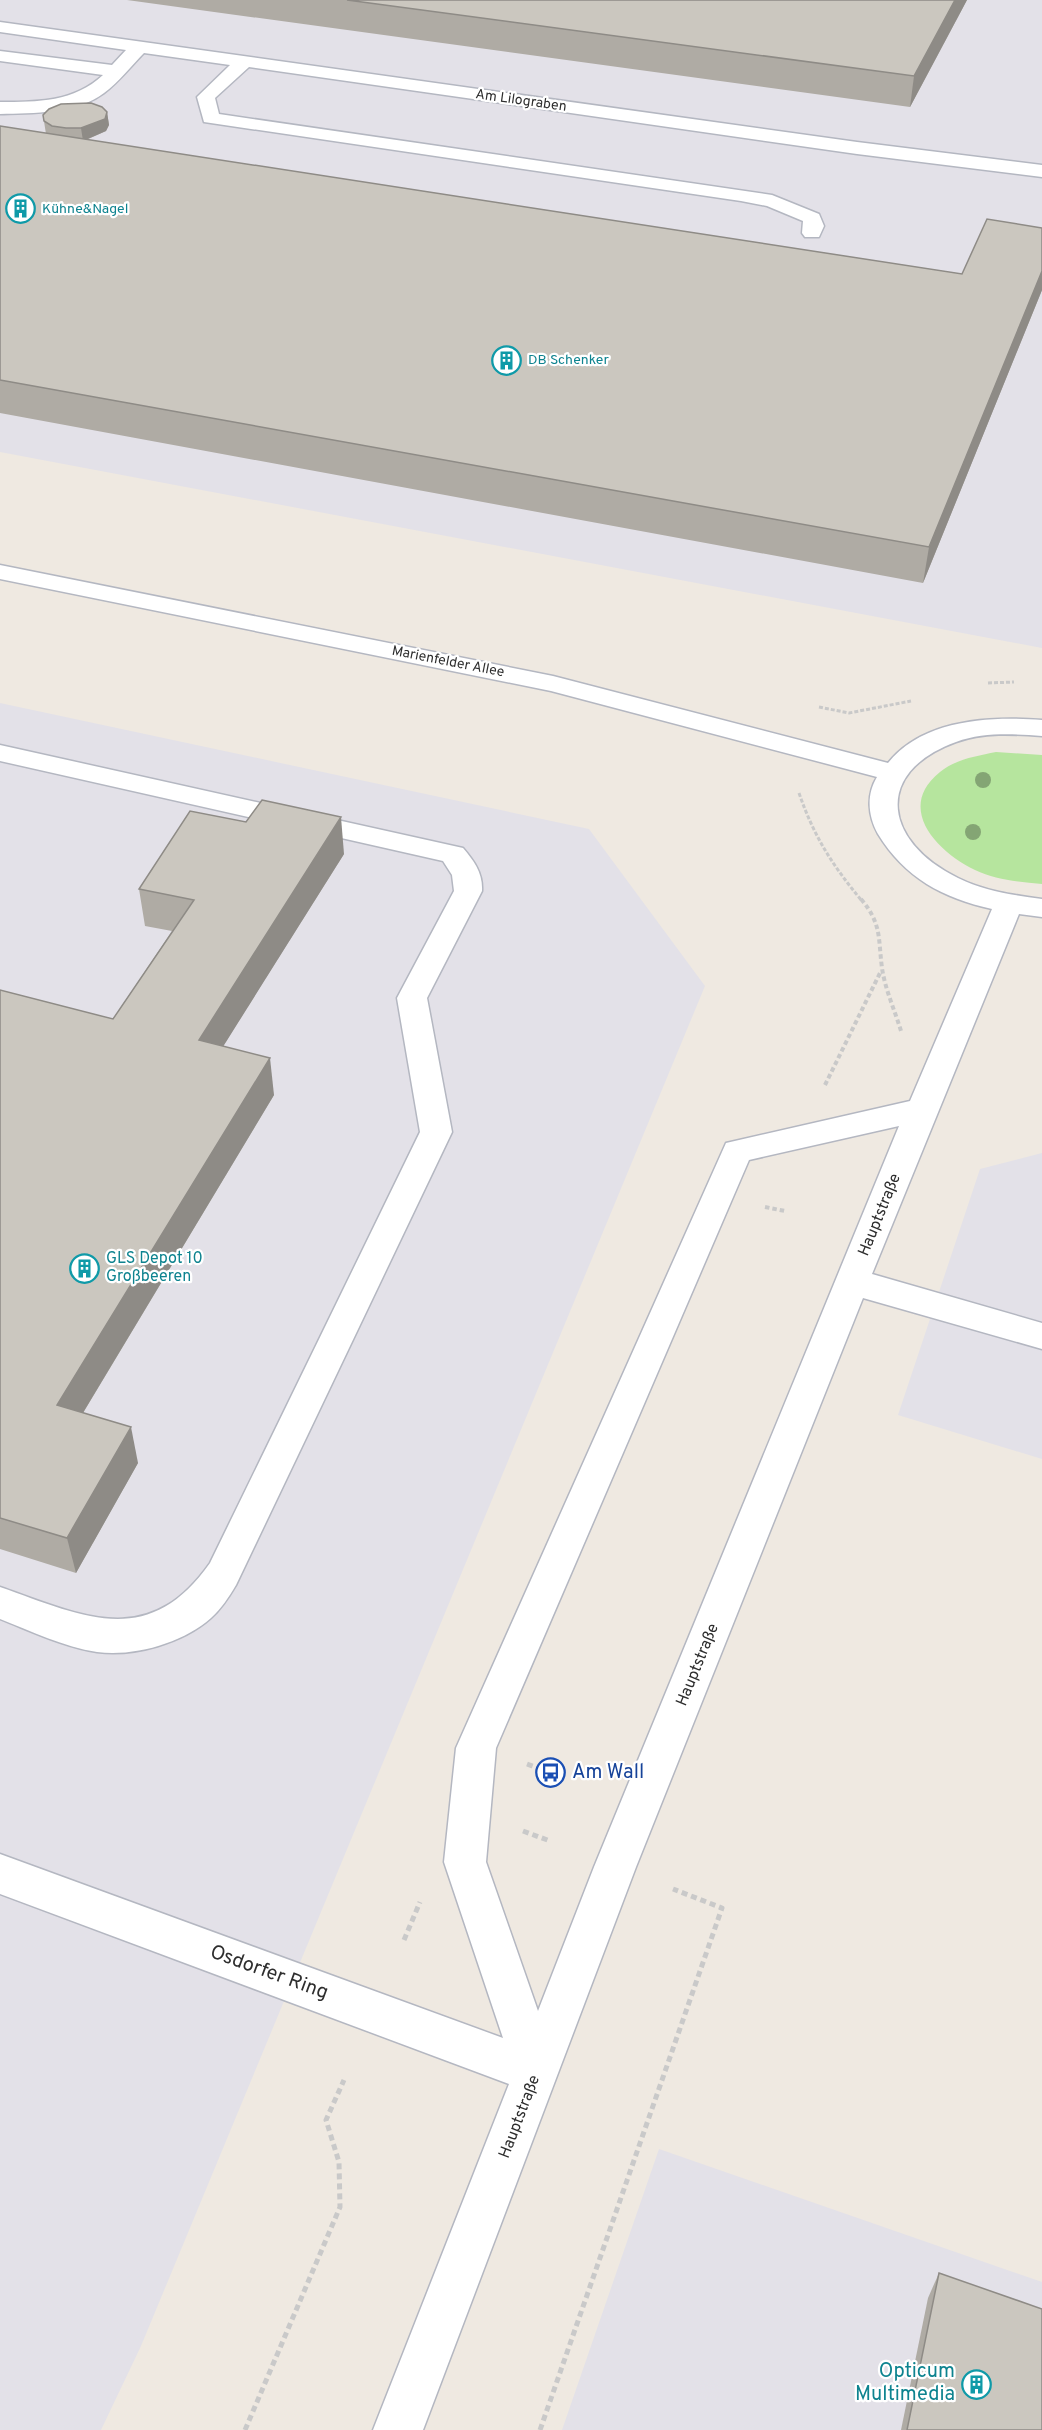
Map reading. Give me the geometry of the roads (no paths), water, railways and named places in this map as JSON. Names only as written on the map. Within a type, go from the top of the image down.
[{"type":"street","name":"Am Lilograben","points":[[0,27],[857,148],[1042,171]]},
{"type":"street","points":[[0,108],[42,106],[74,100],[93,93],[139,47]]},
{"type":"street","points":[[0,56],[115,71]]},
{"type":"street","points":[[244,62],[207,97],[211,118],[741,195],[772,201],[812,218],[814,226],[812,233]]},
{"type":"street","name":"Marienfelder Allee","points":[[0,572],[553,684],[891,772]]},
{"type":"street","points":[[1042,728],[997,726],[952,733],[916,749],[891,772],[883,797],[886,824],[902,850],[929,874],[965,893],[1008,905],[1042,908]]},
{"type":"street","points":[[0,753],[453,855],[467,872],[468,891],[412,998],[436,1131],[222,1574],[211,1592],[192,1611],[154,1629],[126,1635],[97,1635],[0,1604]]},
{"type":"street","name":"Hauptstraße","points":[[398,2430],[615,1867],[922,1110],[1008,905]]},
{"type":"street","points":[[537,2072],[465,1862],[476,1748],[737,1151],[922,1110]]},
{"type":"street","points":[[853,1281],[1042,1336]]},
{"type":"street","name":"Osdorfer Ring","points":[[0,1874],[537,2072]]},
{"type":"place","name":"Kühne&Nagel","points":[[21,209]]},
{"type":"place","name":"DB Schenker","points":[[507,360]]},
{"type":"place","name":"GLS Depot 10 Großbeeren","points":[[85,1268]]},
{"type":"place","name":"Am Wall","points":[[551,1773]]},
{"type":"place","name":"Opticum Multimedia","points":[[976,2384]]}]
